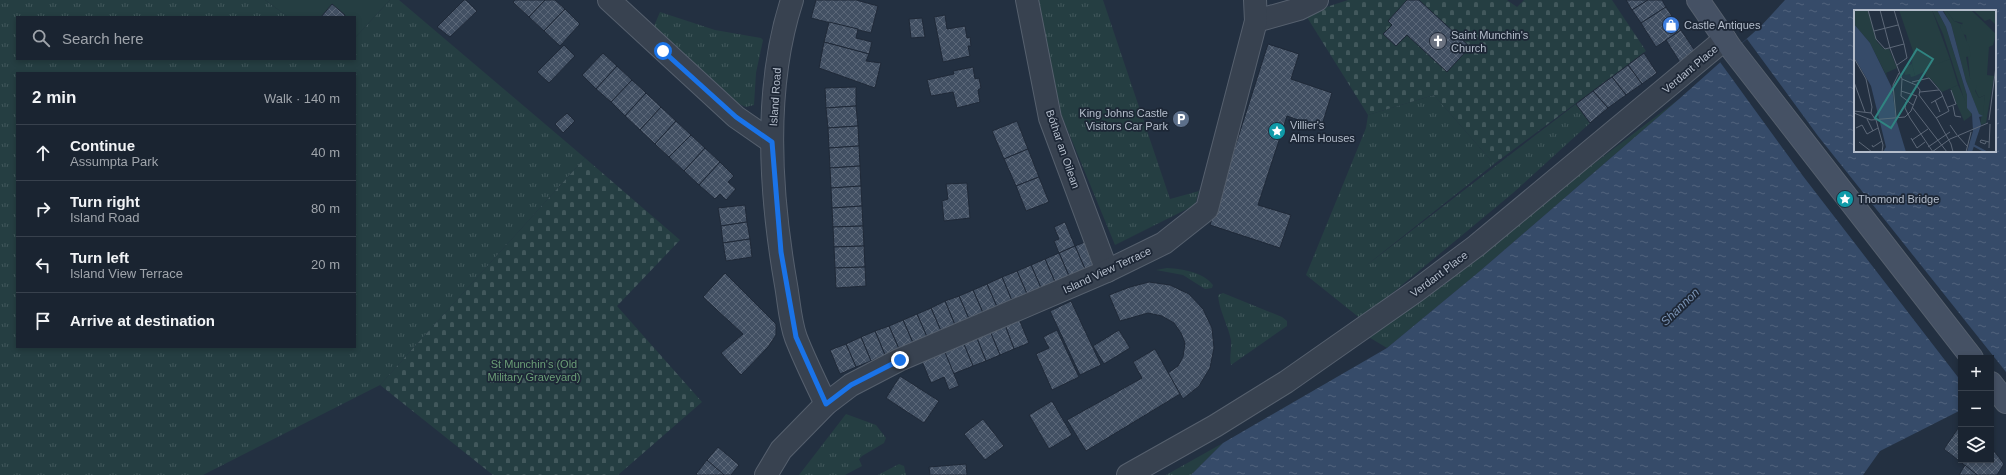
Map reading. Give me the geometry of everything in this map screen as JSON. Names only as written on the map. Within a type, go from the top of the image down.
[{"type":"main road","points":[[1698,0],[1728,44],[1970,355]]},
{"type":"main road","points":[[1994,387],[2006,402]]},
{"type":"street","points":[[609,0],[736,117],[772,142]]},
{"type":"street","name":"Island Road","points":[[792,0],[784,23],[774,81],[772,142],[781,252],[796,337],[826,404]]},
{"type":"street","name":"Bóthar an Oilean","points":[[1027,0],[1050,118],[1107,272]]},
{"type":"street","points":[[1255,11],[1299,9],[1317,0]]},
{"type":"street","name":"Island View Terrace","points":[[826,404],[851,385],[900,360],[1107,272],[1164,243],[1206,209],[1255,11]]},
{"type":"street","name":"Verdant Place","points":[[1128,475],[1215,426],[1286,382],[1416,291],[1476,246],[1728,44]]},
{"type":"street","points":[[766,475],[781,450],[826,404]]},
{"type":"green space","points":[[0,0],[265,0],[287,16],[16,16],[16,60],[356,60],[356,37],[390,0],[399,0],[585,158],[380,385],[203,475],[0,475]]},
{"type":"green space","points":[[265,0],[390,0],[356,37],[356,16],[287,16]]},
{"type":"green space","points":[[1038,0],[1103,0],[1170,199],[1199,191],[1195,205],[1115,245],[1061,114]]},
{"type":"green space","points":[[1348,0],[1507,0],[1517,7],[1524,0],[1612,0],[1646,51],[1494,164],[1434,95],[1368,115],[1305,14]]},
{"type":"green space","points":[[660,12],[715,30],[761,38],[763,40],[756,73],[754,105],[746,107],[739,104],[654,26]]},
{"type":"green space","points":[[1434,95],[1494,164],[1363,268],[1576,104],[1590,123],[1513,193],[1361,319],[1306,275],[1366,128],[1368,115]]},
{"type":"green space","points":[[1679,99],[1480,271],[1387,348],[1367,336]]},
{"type":"green space","name":"St Munchin's (Old Military Graveyard)","points":[[585,158],[680,240],[617,306],[702,402],[618,475],[493,475],[380,385]]},
{"type":"green space","points":[[1167,268],[1186,270],[1198,274],[1213,285],[1212,288],[1205,289],[1183,275],[1156,270]]},
{"type":"green space","points":[[1223,293],[1282,317],[1287,321],[1287,326],[1231,365],[1231,340],[1218,295]]},
{"type":"green space","points":[[846,414],[876,425],[886,438],[884,443],[862,456],[859,459],[862,466],[845,475],[799,475]]},
{"type":"green space","points":[[1223,443],[1191,475],[1166,475]]},
{"type":"green space","points":[[899,464],[904,466],[906,475],[878,475]]},
{"type":"water","name":"Shannon","points":[[1785,0],[2006,0],[2006,389],[1994,364],[1994,355],[1958,355],[1958,412],[1880,451],[1863,475],[1191,475],[1223,443],[1387,348],[1480,271],[1679,99],[1761,26]]},
{"type":"pier","name":"Thomond Bridge","points":[[1747,39],[1818,136],[1992,355],[1958,355],[1958,377],[1803,176],[1720,62]]},
{"type":"pier","name":"Thomond Bridge","points":[[1994,357],[2006,372],[2006,389],[1994,395]]},
{"type":"building","points":[[464,0],[466,0],[477,11],[450,37],[437,27]]},
{"type":"building","points":[[515,0],[545,0],[529,17],[513,2]]},
{"type":"building","points":[[545,0],[555,0],[565,9],[544,31],[529,17]]},
{"type":"building","points":[[816,0],[856,0],[878,6],[871,33],[811,18]]},
{"type":"building","name":"Saint Munchin's Church","points":[[1407,0],[1419,0],[1470,47],[1447,72],[1407,35],[1396,46],[1383,34],[1392,25],[1388,21]]},
{"type":"building","points":[[1626,0],[1648,0],[1632,10]]},
{"type":"building","points":[[1648,0],[1662,0],[1666,7],[1641,23],[1632,10]]},
{"type":"building","points":[[332,4],[345,15],[344,16],[322,16]]},
{"type":"building","points":[[1666,7],[1681,30],[1656,47],[1641,23]]},
{"type":"building","points":[[565,9],[580,24],[560,46],[544,31]]},
{"type":"building","points":[[945,15],[947,29],[965,26],[967,38],[970,37],[971,46],[968,46],[970,56],[943,62],[934,17]]},
{"type":"building","points":[[922,18],[925,37],[911,38],[909,19]]},
{"type":"building","points":[[829,22],[858,29],[856,38],[872,42],[869,54],[824,42]]},
{"type":"building","points":[[1681,30],[1697,54],[1681,64],[1666,40]]},
{"type":"building","points":[[824,42],[869,54],[866,61],[881,63],[875,88],[819,68]]},
{"type":"building","points":[[1268,44],[1299,54],[1291,79],[1332,93],[1321,128],[1287,116],[1258,205],[1291,215],[1280,248],[1210,225]]},
{"type":"building","points":[[564,45],[575,56],[549,83],[537,72]]},
{"type":"building","points":[[603,53],[617,66],[596,89],[582,75]]},
{"type":"building","points":[[1644,53],[1657,73],[1642,84],[1628,65]]},
{"type":"building","points":[[1628,65],[1642,84],[1626,95],[1612,77]]},
{"type":"building","points":[[617,66],[632,80],[611,102],[596,89]]},
{"type":"building","points":[[973,67],[975,79],[979,78],[981,88],[978,90],[980,102],[957,108],[953,92],[931,96],[927,80],[954,74],[953,71]]},
{"type":"building","points":[[1612,77],[1626,95],[1608,108],[1593,91]]},
{"type":"building","points":[[632,80],[646,93],[625,116],[611,102]]},
{"type":"building","points":[[856,87],[856,106],[826,108],[825,88]]},
{"type":"building","points":[[1593,91],[1608,108],[1590,123],[1576,104]]},
{"type":"building","points":[[646,93],[661,107],[640,130],[625,116]]},
{"type":"building","points":[[856,106],[858,126],[828,128],[826,108]]},
{"type":"building","points":[[661,107],[676,121],[655,144],[640,130]]},
{"type":"building","points":[[567,113],[575,121],[563,133],[555,124]]},
{"type":"building","points":[[676,121],[691,135],[669,157],[655,144]]},
{"type":"building","points":[[1017,121],[1028,149],[1004,159],[992,131]]},
{"type":"building","points":[[858,126],[859,146],[829,148],[828,128]]},
{"type":"building","points":[[691,135],[705,148],[684,171],[669,157]]},
{"type":"building","points":[[859,146],[860,166],[830,168],[829,148]]},
{"type":"building","points":[[705,148],[720,162],[699,185],[684,171]]},
{"type":"building","points":[[1028,149],[1039,177],[1016,186],[1004,159]]},
{"type":"building","points":[[720,162],[734,176],[728,182],[736,189],[726,200],[720,194],[715,199],[699,185]]},
{"type":"building","points":[[860,166],[861,186],[831,188],[830,168]]},
{"type":"building","points":[[1039,177],[1049,202],[1026,211],[1016,186]]},
{"type":"building","points":[[967,183],[970,218],[944,221],[942,201],[948,199],[946,184]]},
{"type":"building","points":[[861,186],[862,206],[832,208],[831,188]]},
{"type":"building","points":[[745,205],[747,222],[721,226],[718,208]]},
{"type":"building","points":[[862,206],[863,226],[833,227],[832,208]]},
{"type":"building","points":[[747,222],[750,239],[723,243],[721,226]]},
{"type":"building","points":[[1065,222],[1075,246],[1059,253],[1054,241],[1059,239],[1054,227]]},
{"type":"building","points":[[863,226],[864,246],[834,247],[833,227]]},
{"type":"building","points":[[750,239],[752,257],[726,261],[723,243]]},
{"type":"building","points":[[1090,240],[1100,263],[1085,269],[1075,246]]},
{"type":"building","points":[[864,246],[865,267],[835,268],[834,247]]},
{"type":"building","points":[[1075,246],[1085,269],[1069,276],[1059,253]]},
{"type":"building","points":[[1059,253],[1069,276],[1055,282],[1045,259]]},
{"type":"building","points":[[1045,259],[1055,282],[1041,288],[1031,265]]},
{"type":"building","points":[[1031,265],[1041,288],[1027,294],[1017,271]]},
{"type":"building","points":[[865,267],[866,286],[836,288],[835,268]]},
{"type":"building","points":[[1017,271],[1027,294],[1012,301],[1002,277]]},
{"type":"building","points":[[725,273],[776,324],[776,335],[768,347],[741,375],[721,353],[743,334],[703,297]]},
{"type":"building","points":[[1002,277],[1012,301],[997,307],[987,284]]},
{"type":"building","points":[[1149,282],[1170,285],[1189,294],[1203,309],[1212,328],[1214,348],[1210,368],[1199,386],[1183,399],[1168,373],[1178,366],[1183,357],[1185,343],[1181,333],[1174,323],[1162,316],[1148,313],[1120,321],[1109,295]]},
{"type":"building","points":[[987,284],[997,307],[983,313],[973,290]]},
{"type":"building","points":[[973,290],[983,313],[969,319],[959,296]]},
{"type":"building","points":[[959,296],[969,319],[955,325],[945,301]]},
{"type":"building","points":[[945,301],[955,325],[941,331],[931,308]]},
{"type":"building","points":[[1071,301],[1101,365],[1080,375],[1050,311]]},
{"type":"building","points":[[931,308],[941,331],[927,337],[917,314]]},
{"type":"building","points":[[917,314],[927,337],[913,343],[903,320]]},
{"type":"building","points":[[1019,319],[1029,343],[1014,349],[1005,325]]},
{"type":"building","points":[[903,320],[913,343],[899,349],[889,326]]},
{"type":"building","points":[[1005,325],[1014,349],[1000,355],[990,331]]},
{"type":"building","points":[[889,326],[899,349],[885,355],[875,331]]},
{"type":"building","points":[[1057,330],[1079,377],[1052,390],[1036,354],[1049,348],[1043,337]]},
{"type":"building","points":[[1119,330],[1130,348],[1104,364],[1093,346]]},
{"type":"building","points":[[875,331],[885,355],[871,361],[861,337]]},
{"type":"building","points":[[990,331],[1000,355],[986,361],[976,336]]},
{"type":"building","points":[[976,336],[986,361],[973,366],[963,342]]},
{"type":"building","points":[[861,337],[871,361],[856,367],[846,344]]},
{"type":"building","points":[[963,342],[973,366],[953,374],[944,350]]},
{"type":"building","points":[[846,344],[856,367],[840,374],[830,350]]},
{"type":"building","points":[[1155,349],[1180,394],[1086,451],[1067,420],[1142,378],[1133,362]]},
{"type":"building","points":[[944,350],[959,386],[949,390],[944,377],[931,383],[921,359]]},
{"type":"building","points":[[900,376],[939,401],[924,423],[886,398]]},
{"type":"building","points":[[1052,401],[1072,435],[1049,449],[1029,415]]},
{"type":"building","points":[[983,419],[1004,446],[985,460],[964,434]]},
{"type":"building","points":[[1958,428],[1958,460],[1944,449]]},
{"type":"building","points":[[718,447],[739,465],[731,475],[724,475],[707,460]]},
{"type":"building","points":[[1994,451],[2004,464],[1997,475],[1977,475],[1962,463],[1994,463]]},
{"type":"building","points":[[707,460],[724,475],[697,475],[696,474]]},
{"type":"building","points":[[966,464],[967,475],[930,475],[929,467]]},
{"type":"building","points":[[1965,465],[1977,475],[1959,475]]},
{"type":"place","name":"Castle Antiques","points":[[1671,25]]},
{"type":"place","name":"Saint Munchin's Church","points":[[1438,41]]},
{"type":"place","name":"King Johns Castle Visitors Car Park","points":[[1181,119]]},
{"type":"place","name":"Villier's Alms Houses","points":[[1277,131]]},
{"type":"place","name":"Thomond Bridge","points":[[1845,199]]},
{"type":"route","points":[[663,51],[736,117],[772,142],[781,252],[796,337],[826,404],[851,385],[900,360]]}]
